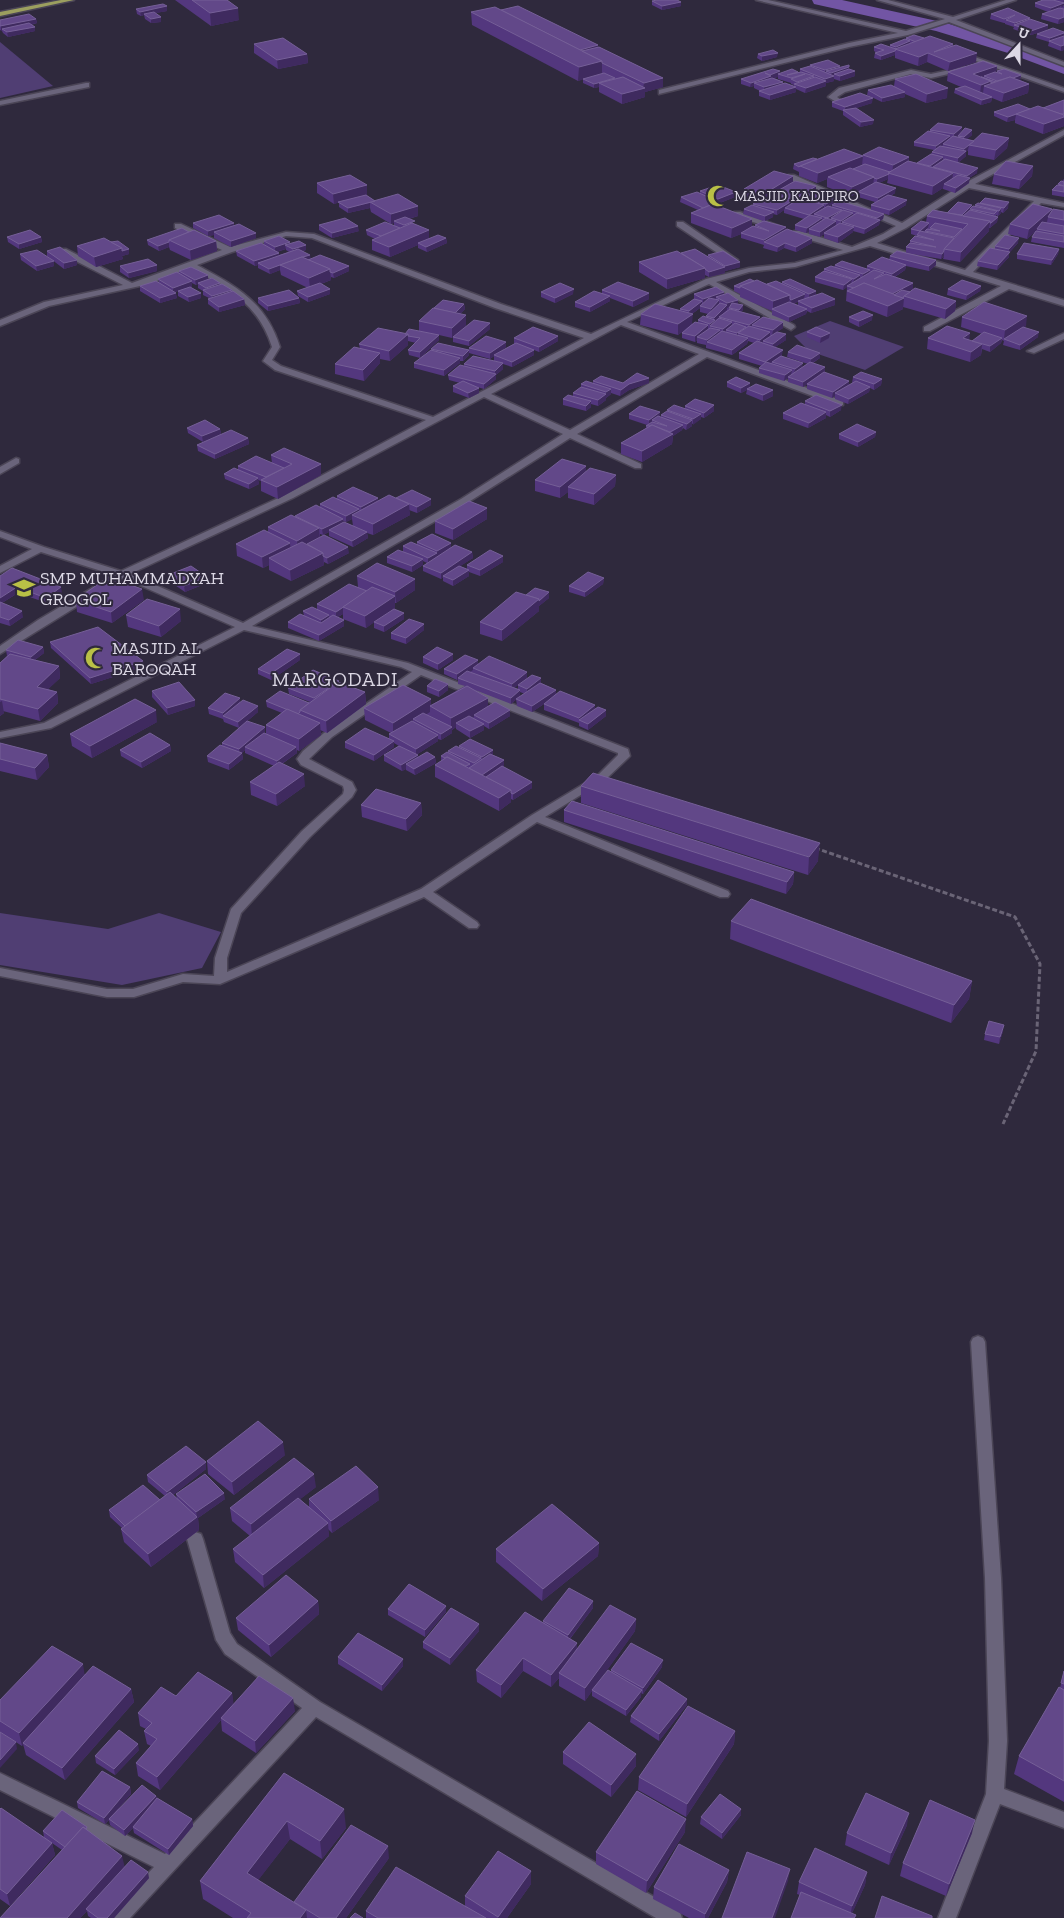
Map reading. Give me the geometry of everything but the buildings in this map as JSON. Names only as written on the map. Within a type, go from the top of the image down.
[{"type":"main road","points":[[0,14],[71,0]]},
{"type":"street","points":[[759,0],[908,33],[916,37]]},
{"type":"street","points":[[880,0],[949,21],[1064,64]]},
{"type":"street","points":[[662,92],[808,55],[924,29],[1013,0]]},
{"type":"street","points":[[995,6],[1004,10]]},
{"type":"street","points":[[950,50],[984,64],[1064,90]]},
{"type":"street","points":[[808,55],[817,59]]},
{"type":"street","points":[[1052,59],[1064,55]]},
{"type":"street","points":[[838,101],[832,96],[842,90],[911,72],[932,76],[984,64]]},
{"type":"street","points":[[863,78],[872,82]]},
{"type":"street","points":[[0,103],[86,86]]},
{"type":"street","points":[[0,651],[42,622],[122,574],[290,496],[620,322],[709,281],[749,270],[795,264],[870,244],[903,226],[968,185],[1064,132]]},
{"type":"street","points":[[791,177],[903,226]]},
{"type":"street","points":[[968,185],[1064,205]]},
{"type":"street","points":[[967,272],[1039,200]]},
{"type":"street","points":[[725,210],[852,250]]},
{"type":"street","points":[[680,224],[749,270]]},
{"type":"street","points":[[178,226],[229,250]]},
{"type":"street","points":[[0,323],[56,302],[146,282],[229,250],[286,234],[301,234],[314,236],[498,306],[590,337]]},
{"type":"street","points":[[870,244],[1010,285],[1064,303]]},
{"type":"street","points":[[63,251],[131,286]]},
{"type":"street","points":[[190,265],[244,295],[266,320],[273,333],[276,347],[267,361],[272,365],[434,420]]},
{"type":"street","points":[[709,281],[790,327]]},
{"type":"street","points":[[927,329],[1010,285]]},
{"type":"street","points":[[620,322],[840,403]]},
{"type":"street","points":[[1030,351],[1064,336]]},
{"type":"street","points":[[0,735],[47,726],[243,627],[464,501],[570,434],[706,354]]},
{"type":"street","points":[[484,394],[638,466]]},
{"type":"street","points":[[0,470],[16,461]]},
{"type":"street","points":[[0,534],[40,549],[122,574],[243,627],[404,665],[624,751],[624,756],[600,778],[536,817],[425,892],[220,980],[183,978],[134,993],[107,993],[0,972]]},
{"type":"street","points":[[0,570],[40,549]]},
{"type":"street","points":[[220,980],[221,958],[235,912],[306,834],[348,795],[350,790],[348,784],[305,763],[303,759],[307,753],[328,735],[420,671]]},
{"type":"street","points":[[536,817],[724,894]]},
{"type":"street","points":[[425,892],[473,924]]},
{"type":"street","points":[[947,1918],[995,1794],[998,1740],[993,1578],[978,1342]]},
{"type":"street","points":[[195,1540],[222,1635],[232,1649],[314,1708],[673,1918]]},
{"type":"street","points":[[118,1918],[314,1708]]},
{"type":"street","points":[[0,1781],[167,1864]]},
{"type":"street","points":[[995,1794],[1064,1820]]},
{"type":"path","points":[[806,845],[1015,916],[1040,964],[1036,1051],[1003,1124]]},
{"type":"shaded area","points":[[0,42],[53,86],[0,98]]},
{"type":"shaded area","points":[[830,321],[904,347],[865,370],[809,351],[794,336]]},
{"type":"shaded area","points":[[0,913],[108,929],[159,913],[221,932],[202,968],[122,985],[0,965]]},
{"type":"waterway","points":[[820,0],[940,27],[1014,49],[1064,69]]},
{"type":"place","name":"MASJID KADIPIRO","points":[[718,196]]},
{"type":"place","name":"SMP MUHAMMADYAH GROGOL","points":[[24,588]]},
{"type":"place","name":"MASJID AL BAROQAH","points":[[96,658]]},
{"type":"district","name":"MARGODADI","points":[[335,679]]}]
